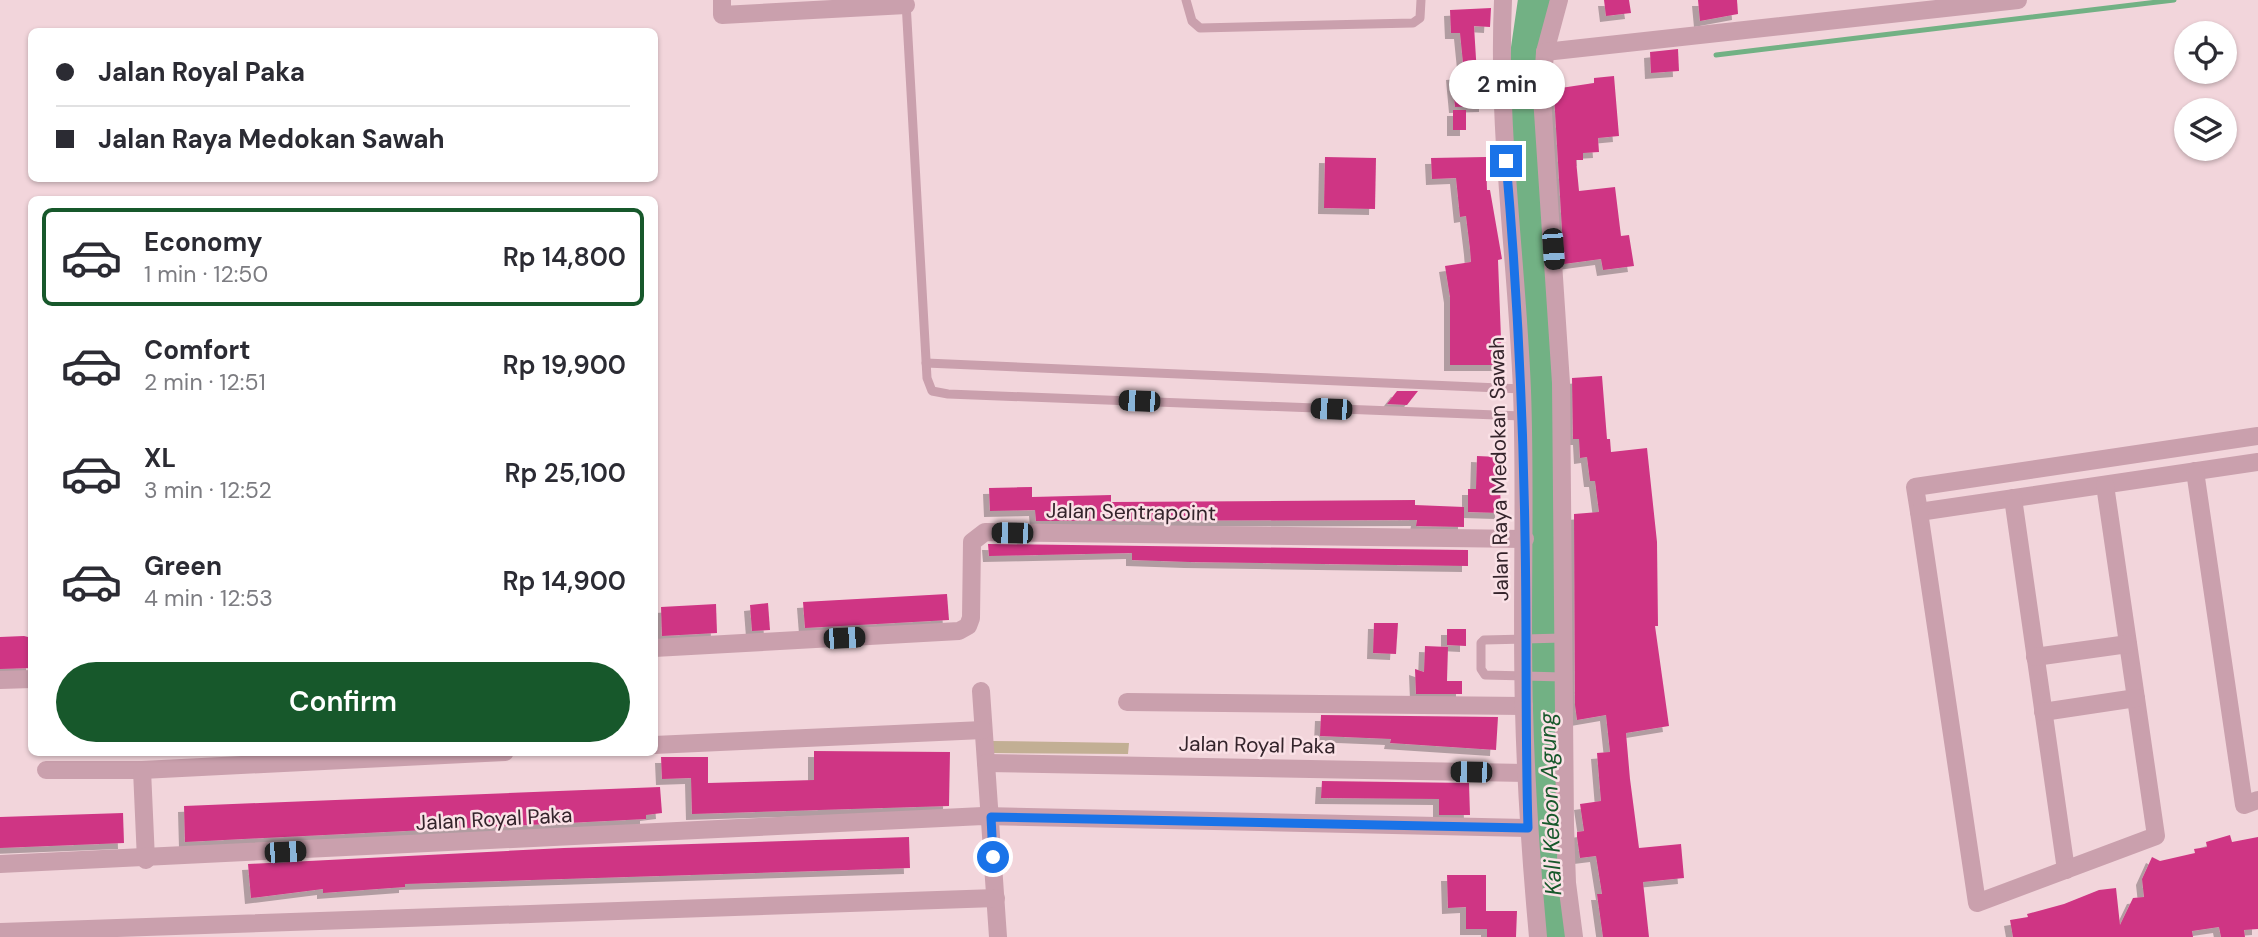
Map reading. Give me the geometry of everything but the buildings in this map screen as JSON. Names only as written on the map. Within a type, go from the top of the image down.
[{"type":"street","points":[[722,0],[722,15],[906,3]]},
{"type":"street","name":"Jalan Raya Medokan Sawah","points":[[1503,0],[1500,85],[1522,389],[1529,638],[1529,678],[1524,706],[1528,828],[1538,937]]},
{"type":"street","points":[[1559,0],[1545,52],[1542,97],[1560,383],[1560,638],[1567,883],[1574,937]]},
{"type":"street","points":[[1545,52],[2018,0]]},
{"type":"street","points":[[2105,485],[2156,836],[1977,903],[1915,487],[2258,436]]},
{"type":"street","points":[[1919,512],[2258,462]]},
{"type":"street","points":[[2195,471],[2244,805],[2258,800]]},
{"type":"street","points":[[2013,498],[2066,870]]},
{"type":"street","name":"Jalan Sentrapoint","points":[[658,648],[959,631],[968,625],[971,618],[972,542],[985,532],[1525,540]]},
{"type":"street","points":[[2035,657],[2128,643]]},
{"type":"street","points":[[0,680],[28,679]]},
{"type":"street","points":[[981,691],[998,937]]},
{"type":"street","points":[[2043,712],[2136,698]]},
{"type":"street","points":[[1127,702],[1524,706]]},
{"type":"street","points":[[658,745],[984,730]]},
{"type":"street","points":[[46,770],[154,769],[422,756]]},
{"type":"street","name":"Jalan Royal Paka","points":[[986,763],[1526,773]]},
{"type":"street","points":[[146,860],[154,769]]},
{"type":"street","name":"Jalan Royal Paka","points":[[0,864],[146,860],[991,817],[1528,828]]},
{"type":"street","points":[[0,932],[996,898]]},
{"type":"lane","points":[[1186,0],[1192,21],[1200,28],[1413,23],[1420,18],[1421,0]]},
{"type":"lane","points":[[906,3],[927,379],[932,391],[948,394],[1522,416]]},
{"type":"lane","points":[[926,363],[1522,389]]},
{"type":"lane","points":[[1560,638],[1484,640],[1480,649],[1483,674],[1529,678],[1562,677]]},
{"type":"shaded area","points":[[993,741],[1129,743],[1128,754],[993,753]]},
{"type":"waterway","name":"Kali Kebon Agung","points":[[1534,0],[1524,69],[1542,366],[1548,866],[1557,937]]},
{"type":"waterway","points":[[1716,55],[2174,0]]},
{"type":"route","points":[[993,857],[991,817],[1528,828],[1524,706],[1522,389],[1506,161]]}]
